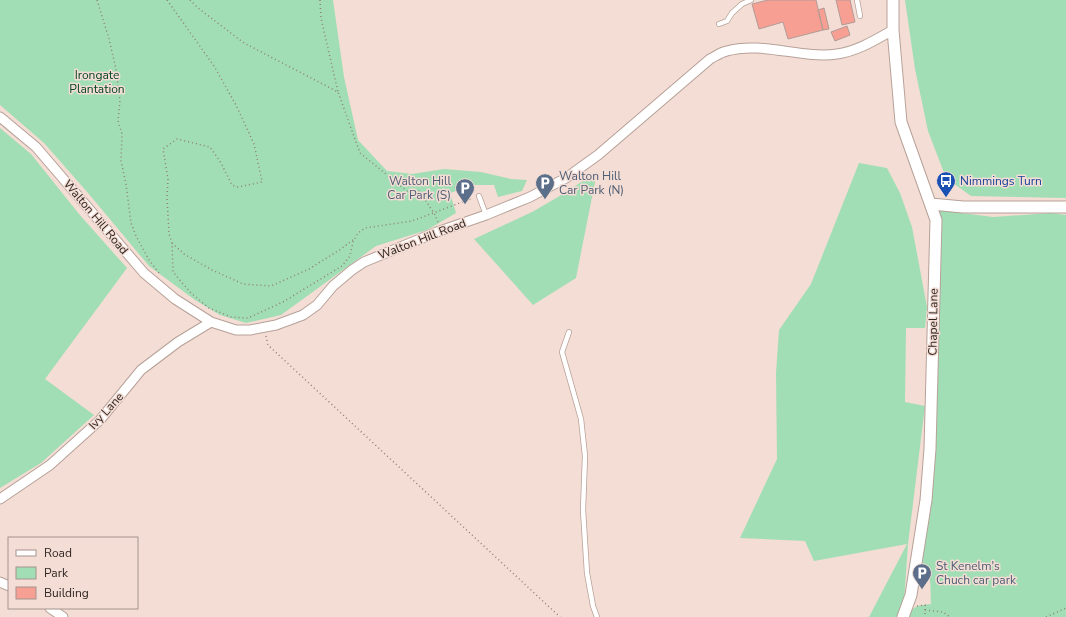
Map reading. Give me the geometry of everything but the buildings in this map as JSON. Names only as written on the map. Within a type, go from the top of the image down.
[{"type":"street","name":"Chapel Lane","points":[[893,0],[893,30],[901,122],[936,220],[930,449],[926,500],[911,596],[904,613]]},
{"type":"street","name":"Walton Hill Road","points":[[0,117],[36,147],[144,273],[175,299],[211,322],[236,330],[250,330],[288,322],[303,315],[317,305],[333,286],[364,262],[441,230],[530,198],[566,178],[598,155],[710,59],[725,51],[746,48],[836,54],[850,52],[864,47],[893,30]]},
{"type":"street","points":[[931,204],[963,206],[1066,207]]},
{"type":"street","name":"Ivy Lane","points":[[0,499],[50,465],[100,420],[141,370],[178,342],[211,322]]},
{"type":"street","points":[[51,609],[63,617]]},
{"type":"lane","points":[[719,24],[727,21],[732,13],[742,4],[751,0]]},
{"type":"lane","points":[[857,0],[860,16]]},
{"type":"lane","points":[[479,196],[486,215]]},
{"type":"lane","points":[[569,332],[562,352],[581,419],[585,456],[583,510],[587,573],[593,606],[597,617]]},
{"type":"path","points":[[97,0],[109,39],[116,69],[120,101],[118,121],[122,134],[121,161],[126,184],[131,223],[149,260],[161,276]]},
{"type":"path","points":[[167,0],[214,66],[236,105],[254,144],[262,182],[238,188],[232,186],[221,163],[210,147],[177,139],[163,149],[168,179],[166,198],[169,234],[172,243],[173,272],[191,293],[209,308],[231,317],[248,318],[283,302],[342,266],[350,256],[355,238]]},
{"type":"path","points":[[190,0],[198,8],[244,43],[338,92]]},
{"type":"path","points":[[320,0],[321,18],[338,92],[360,153],[407,191],[419,192],[434,213],[441,230]]},
{"type":"path","points":[[172,243],[184,254],[212,270],[243,284],[271,286],[309,269],[341,249],[365,228],[374,225],[395,225],[412,221],[479,196]]},
{"type":"path","points":[[265,328],[268,345],[560,617]]},
{"type":"path","points":[[904,613],[918,606],[926,605],[925,617]]},
{"type":"path","points":[[1046,617],[1066,608]]},
{"type":"path","points":[[925,610],[943,612],[950,617]]},
{"type":"green space","name":"Irongate Plantation","points":[[0,0],[333,0],[344,77],[358,140],[387,171],[412,174],[444,169],[481,172],[511,179],[527,180],[522,191],[498,197],[494,185],[474,185],[450,193],[456,213],[427,230],[376,246],[281,315],[246,323],[220,315],[195,300],[149,266],[44,143],[0,105]]},
{"type":"green space","points":[[905,0],[1066,0],[1066,198],[971,196],[946,178],[928,131],[915,69]]},
{"type":"green space","points":[[0,128],[31,154],[79,214],[127,268],[45,379],[94,415],[41,463],[0,488]]},
{"type":"green space","points":[[859,163],[887,168],[900,193],[912,227],[927,307],[925,328],[906,328],[905,402],[925,406],[908,544],[904,602],[898,617],[869,617],[907,544],[814,561],[805,541],[740,538],[777,459],[776,373],[779,330],[811,284]]},
{"type":"green space","points":[[597,172],[576,278],[533,305],[474,239],[532,212]]},
{"type":"green space","points":[[938,210],[993,217],[1051,213],[1066,215],[1066,617],[908,617],[912,610],[917,606],[931,604],[929,575],[919,560]]},
{"type":"place","name":"Nimmings Turn","points":[[946,198]]},
{"type":"place","name":"Walton Hill Car Park (N)","points":[[545,200]]},
{"type":"place","name":"Walton Hill Car Park (S)","points":[[465,205]]},
{"type":"place","name":"St Kenelm's Chuch car park","points":[[922,590]]}]
